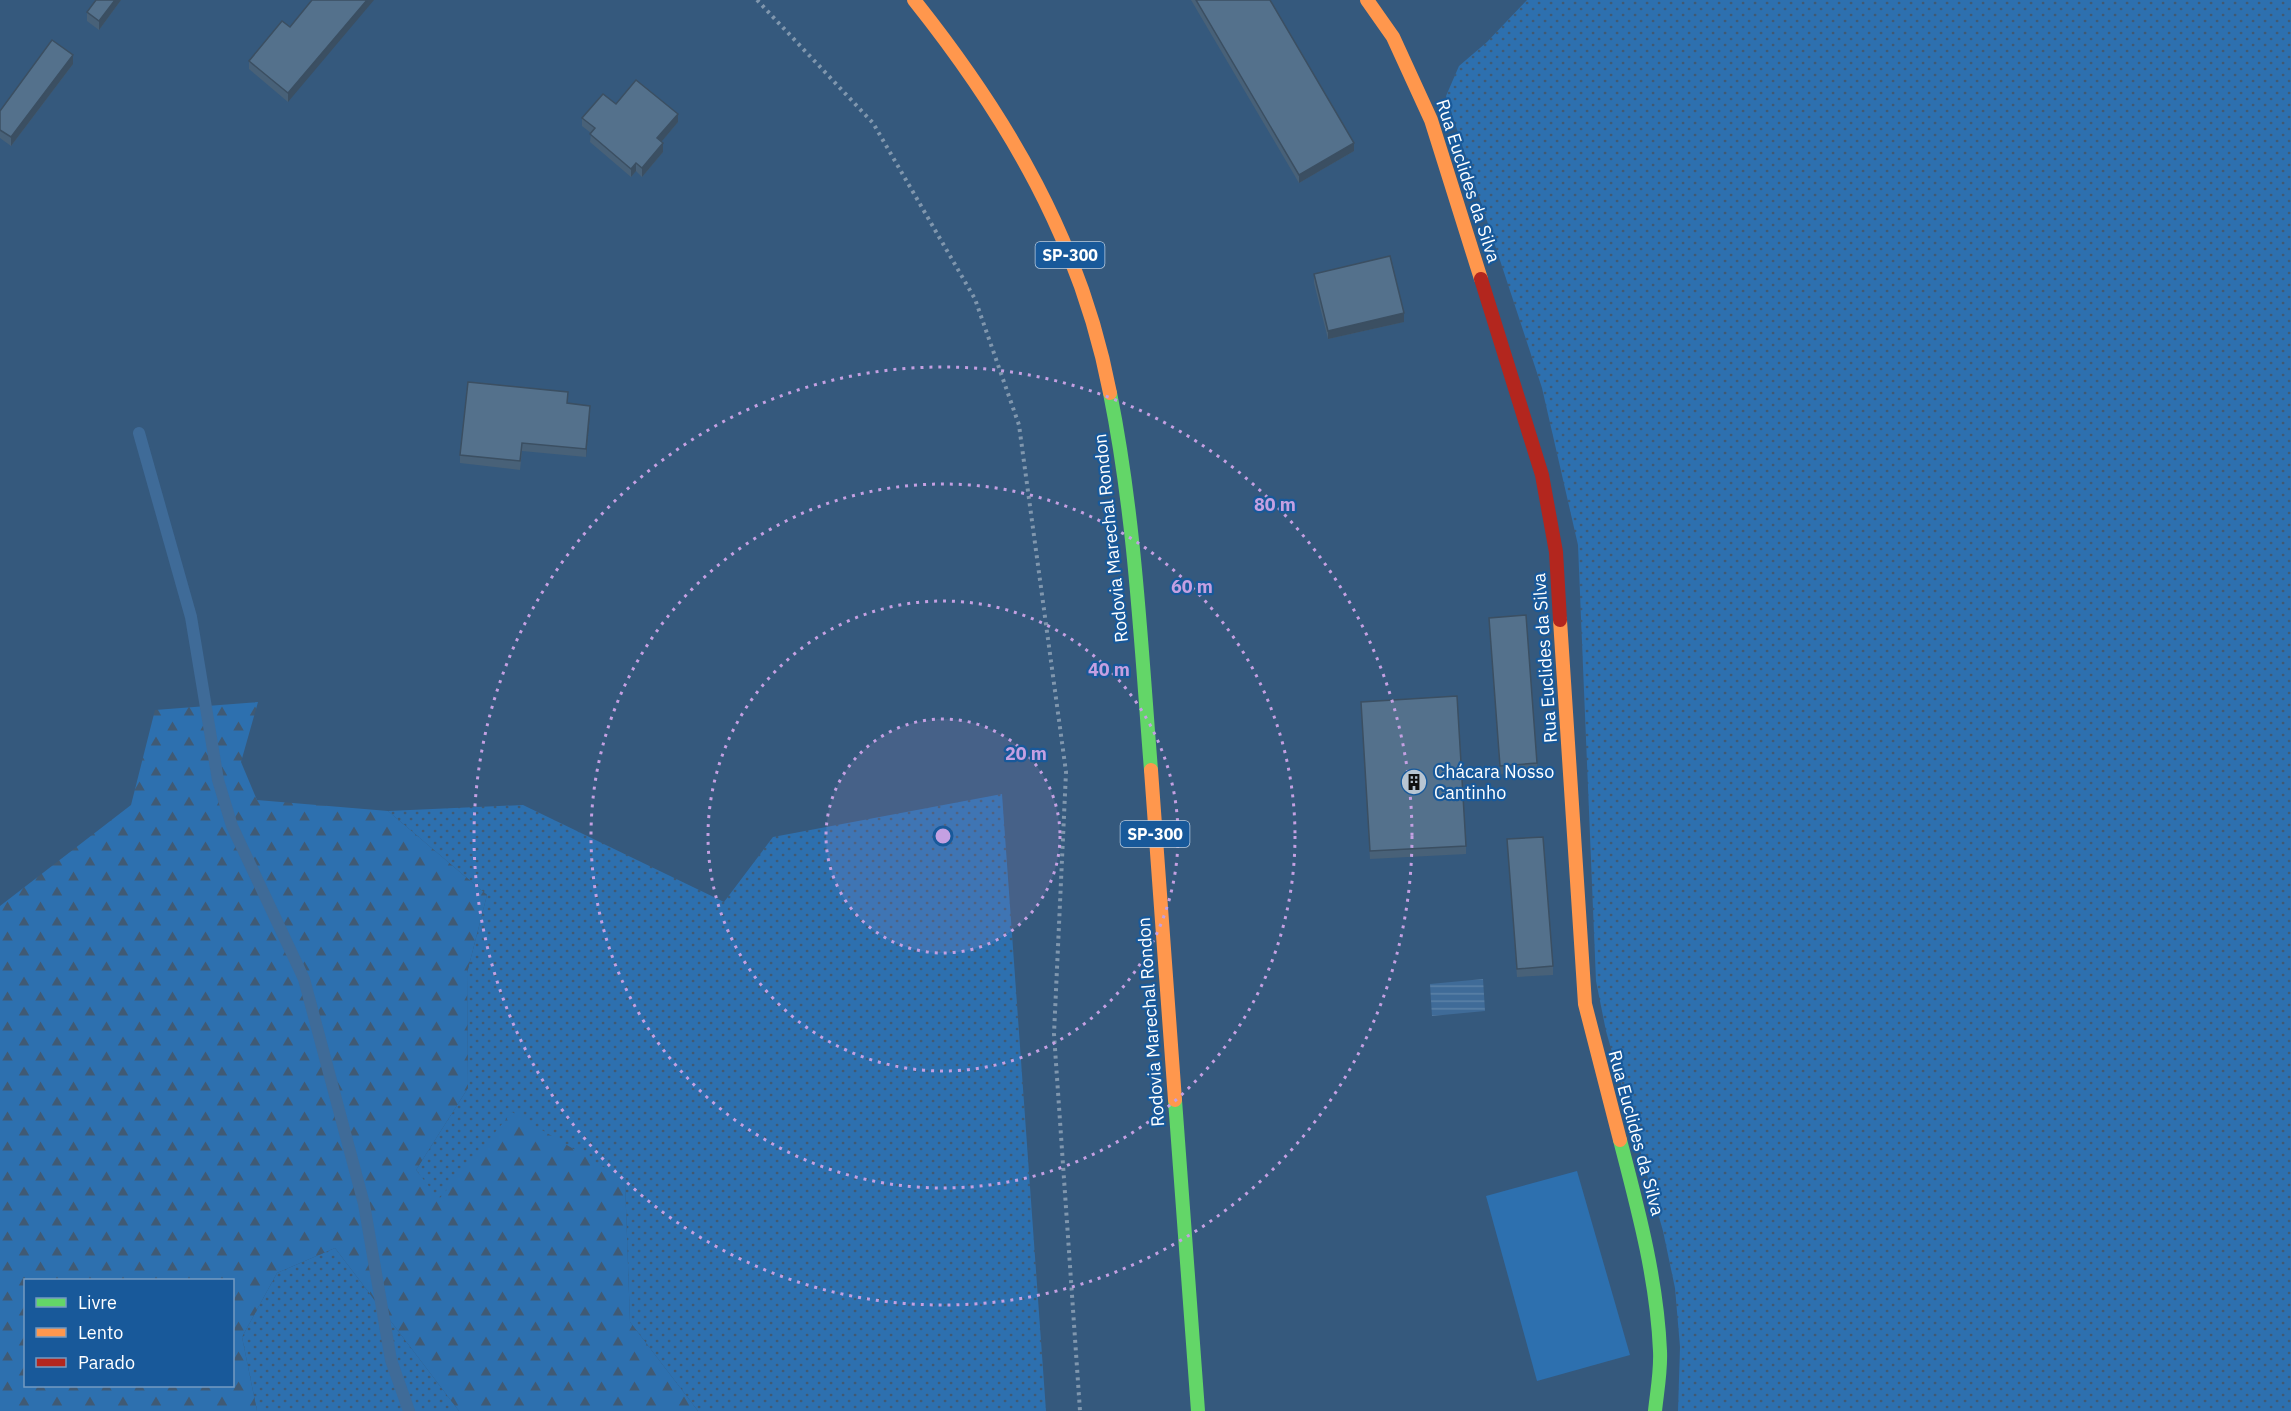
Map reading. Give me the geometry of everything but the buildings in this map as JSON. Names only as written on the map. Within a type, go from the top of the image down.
[{"type":"main road","name":"Rodovia Marechal Rondon","points":[[914,0],[952,46],[986,94],[1046,198],[1070,253],[1090,309],[1106,367],[1118,425],[1143,675],[1198,1411]]},
{"type":"main road","name":"Rua Euclides da Silva","points":[[1367,0],[1393,37],[1431,120],[1542,475],[1556,552],[1585,1004],[1644,1231],[1660,1353],[1655,1411]]},
{"type":"path","points":[[756,0],[873,123],[975,299],[1019,425],[1066,772],[1054,1034],[1080,1411]]},
{"type":"green space","points":[[1527,0],[2291,0],[2291,1411],[1678,1411],[1680,1347],[1675,1288],[1663,1231],[1606,1031],[1596,981],[1578,545],[1542,388],[1446,96],[1459,66],[1487,42]]},
{"type":"green space","points":[[258,702],[241,762],[257,800],[388,811],[487,895],[467,973],[468,1088],[416,1170],[439,1199],[512,1112],[625,1180],[630,1322],[698,1411],[459,1411],[335,1248],[277,1273],[242,1337],[257,1411],[0,1411],[0,906],[131,805],[155,710]]},
{"type":"green space","points":[[1002,794],[1046,1411],[698,1411],[630,1322],[625,1180],[438,1200],[416,1170],[468,1088],[467,973],[487,895],[388,811],[523,805],[724,902],[773,837]]},
{"type":"green space","points":[[1577,1171],[1630,1355],[1537,1381],[1486,1196]]},
{"type":"green space","points":[[335,1248],[459,1411],[257,1411],[242,1337],[277,1273]]},
{"type":"shaded area","points":[[1483,979],[1485,1011],[1432,1016],[1430,984]]},
{"type":"waterway","points":[[139,433],[191,617],[218,780],[232,826],[304,979],[364,1204],[391,1360],[409,1411]]},
{"type":"traffic: fast","points":[[1110,393],[1126,487],[1151,770]]},
{"type":"traffic: fast","points":[[1175,1100],[1198,1411]]},
{"type":"traffic: fast","points":[[1620,1140],[1646,1244],[1655,1297],[1660,1359],[1655,1411]]},
{"type":"traffic: slow","points":[[914,0],[980,90],[1010,136],[1036,184],[1060,233],[1080,284],[1097,338],[1110,393]]},
{"type":"traffic: slow","points":[[1367,0],[1393,37],[1431,120],[1481,279]]},
{"type":"traffic: slow","points":[[1560,620],[1585,1004],[1620,1140]]},
{"type":"traffic: slow","points":[[1151,770],[1175,1100]]},
{"type":"traffic: jam","points":[[1481,279],[1542,475],[1556,552],[1560,620]]},
{"type":"place","name":"Chácara Nosso Cantinho","points":[[1414,782]]}]
